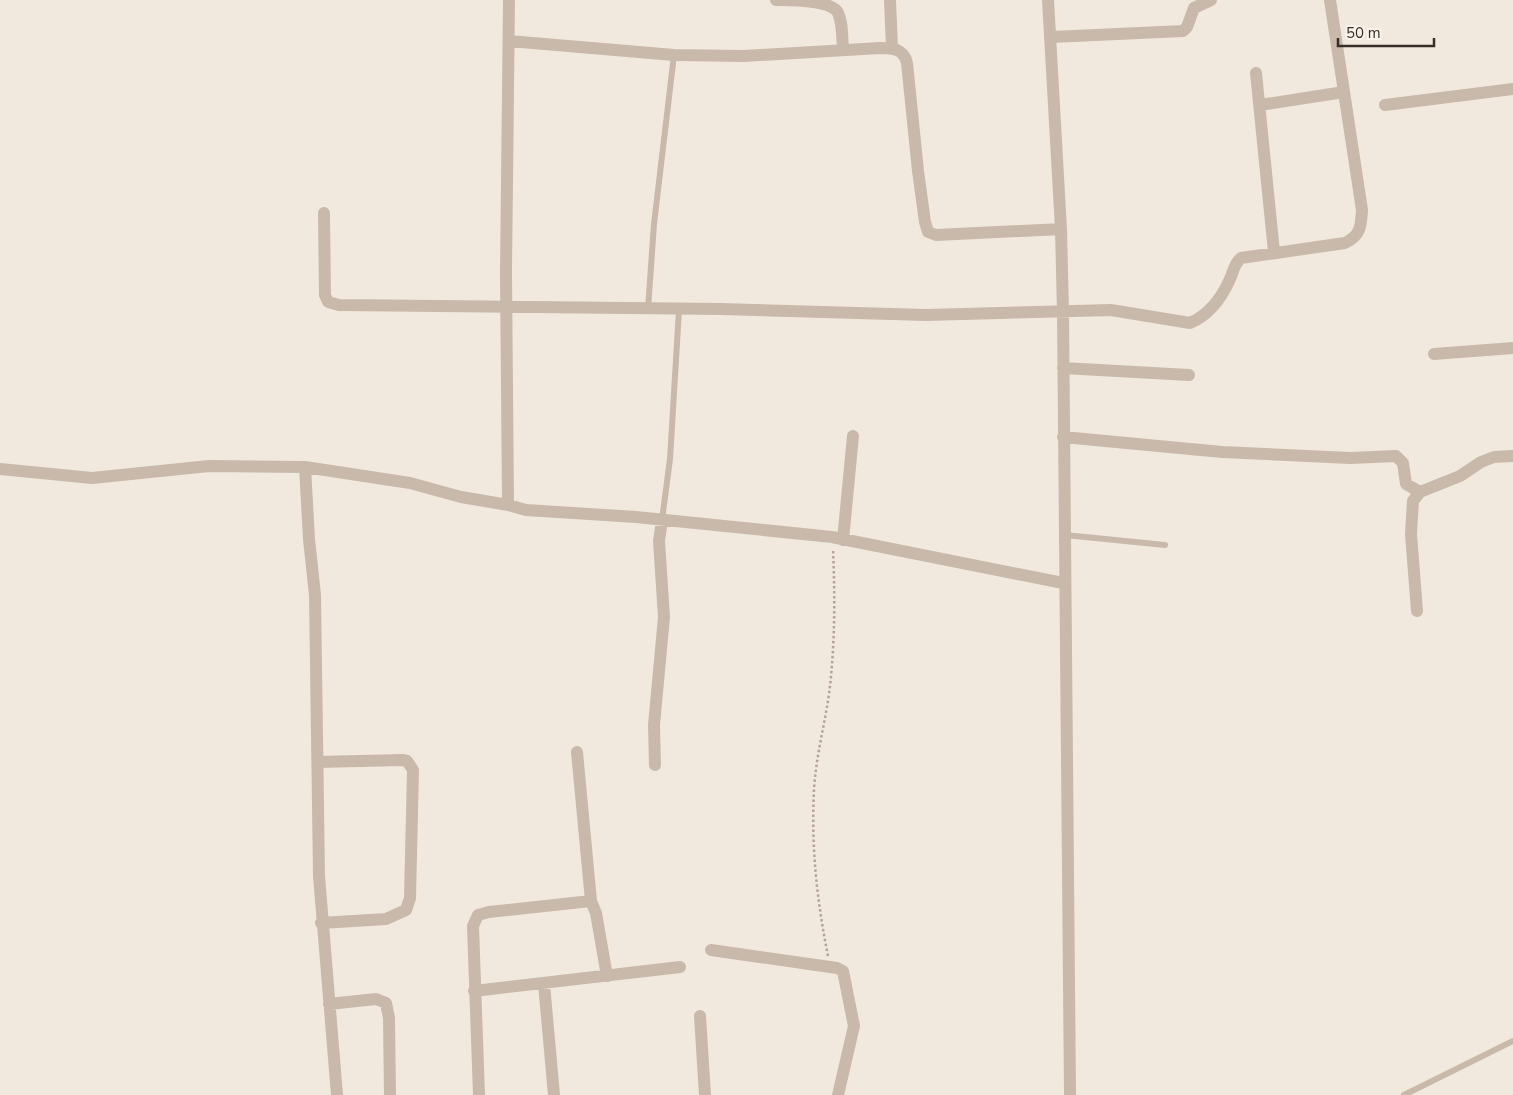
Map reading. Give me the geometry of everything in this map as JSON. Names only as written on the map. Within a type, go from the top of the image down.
[{"type":"street","points":[[508,505],[509,0]]},
{"type":"street","points":[[776,0],[815,1],[834,8],[839,16],[843,50]]},
{"type":"street","points":[[890,0],[892,48]]},
{"type":"street","points":[[1048,0],[1052,37],[1063,312],[1063,583],[1070,1095]]},
{"type":"street","points":[[1052,37],[1183,31],[1187,27],[1194,8],[1201,2],[1211,0]]},
{"type":"street","points":[[324,213],[325,289],[326,298],[332,304],[648,310],[722,309],[926,315],[1111,310],[1190,323],[1201,318],[1216,303],[1230,279],[1235,263],[1240,258],[1345,243],[1357,236],[1360,229],[1362,210],[1330,0]]},
{"type":"street","points":[[509,41],[674,55],[743,56],[892,48],[900,51],[906,59],[924,222],[928,232],[936,235],[1061,229]]},
{"type":"street","points":[[1256,73],[1274,252]]},
{"type":"street","points":[[1384,105],[1513,89]]},
{"type":"street","points":[[1260,105],[1344,92]]},
{"type":"street","points":[[1434,354],[1513,348]]},
{"type":"street","points":[[1063,368],[1190,375]]},
{"type":"street","points":[[838,538],[853,436]]},
{"type":"street","points":[[1063,438],[1222,452],[1350,458],[1396,456],[1403,463],[1406,484],[1420,492]]},
{"type":"street","points":[[1417,611],[1413,501],[1420,492],[1460,476],[1485,460],[1513,456]]},
{"type":"street","points":[[0,469],[92,478],[208,466],[305,467],[410,483],[461,497],[526,510],[662,520],[838,538],[1063,583]]},
{"type":"street","points":[[305,467],[309,539],[315,594],[321,923],[337,1095]]},
{"type":"street","points":[[655,765],[654,725],[664,617],[659,541],[662,520]]},
{"type":"street","points":[[577,752],[591,901],[596,913],[607,976]]},
{"type":"street","points":[[318,762],[402,760],[407,761],[413,770],[410,898],[406,910],[386,919],[321,923]]},
{"type":"street","points":[[479,1095],[473,926],[478,915],[489,912],[591,901]]},
{"type":"street","points":[[711,950],[830,967],[840,969],[845,974],[854,1021],[853,1036],[845,1059],[838,1095]]},
{"type":"street","points":[[474,991],[680,967]]},
{"type":"street","points":[[544,984],[554,1095]]},
{"type":"street","points":[[329,1004],[376,999],[386,1003],[389,1018],[390,1095]]},
{"type":"street","points":[[700,1016],[705,1094]]},
{"type":"lane","points":[[648,310],[654,224],[674,55]]},
{"type":"lane","points":[[662,520],[670,459],[679,310]]},
{"type":"lane","points":[[1063,534],[1165,545]]},
{"type":"lane","points":[[1404,1095],[1513,1040]]},
{"type":"path","points":[[830,967],[814,877],[814,791],[818,747],[830,686],[834,643],[838,538]]}]
